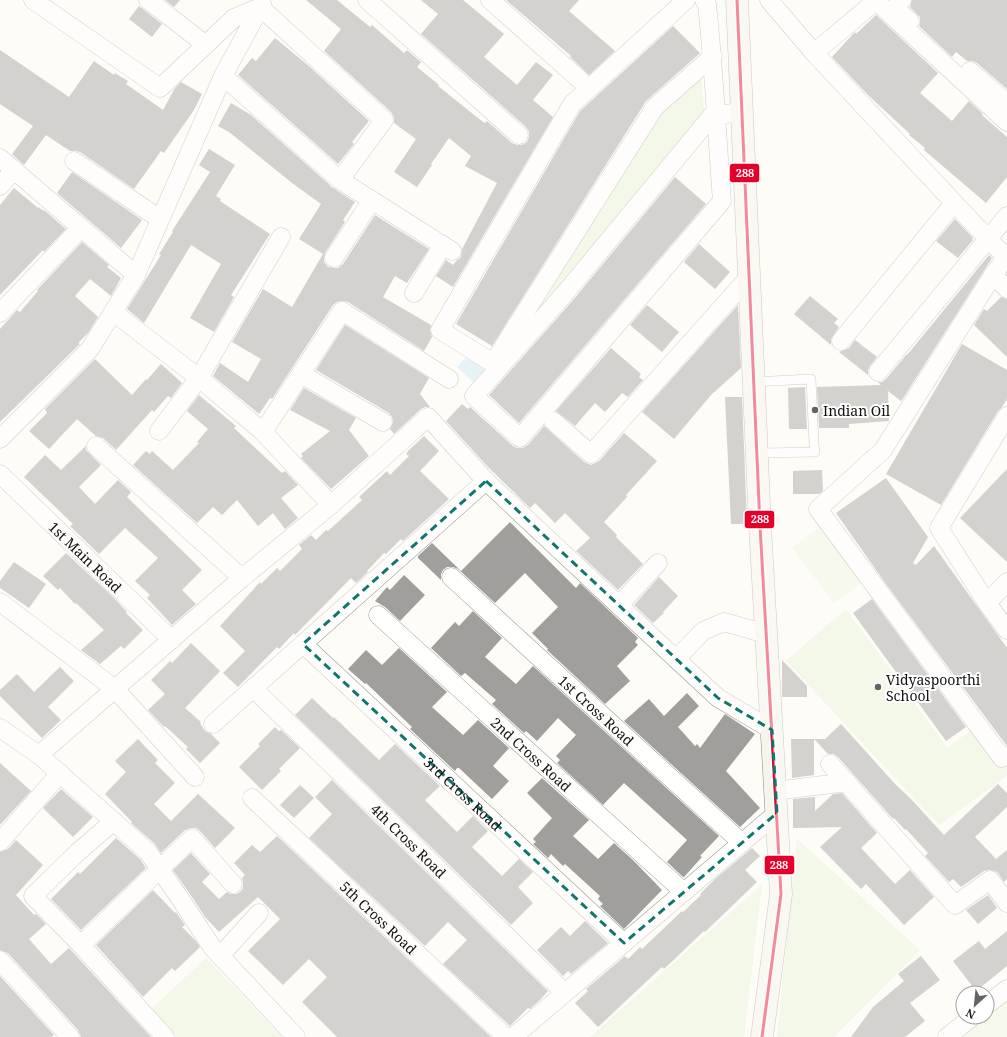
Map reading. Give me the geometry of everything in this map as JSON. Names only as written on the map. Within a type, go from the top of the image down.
[{"type":"main road","points":[[737,0],[757,453],[781,894],[762,1037]]},
{"type":"street","points":[[33,0],[160,88],[234,18],[262,3]]},
{"type":"street","points":[[148,0],[206,45]]},
{"type":"street","points":[[367,0],[519,135]]},
{"type":"street","points":[[490,0],[580,80]]},
{"type":"street","points":[[686,0],[572,104],[440,330],[493,363],[655,107],[713,56]]},
{"type":"street","points":[[704,0],[707,4],[713,56],[716,110],[722,201],[520,438],[474,396],[566,292],[716,110],[742,109]]},
{"type":"street","points":[[769,0],[814,53],[954,203],[1007,257],[993,275],[883,450],[818,508],[1005,759]]},
{"type":"street","points":[[814,53],[876,0],[1007,122]]},
{"type":"street","points":[[902,0],[899,2],[896,9],[1007,103]]},
{"type":"street","points":[[0,439],[90,349],[136,275],[223,76],[262,3]]},
{"type":"street","points":[[262,3],[384,120],[340,180]]},
{"type":"street","points":[[223,76],[340,180],[447,248],[414,293]]},
{"type":"street","points":[[0,158],[136,275]]},
{"type":"street","points":[[74,161],[160,220]]},
{"type":"street","points":[[0,186],[14,170]]},
{"type":"street","points":[[334,258],[372,200]]},
{"type":"street","points":[[841,341],[954,203]]},
{"type":"street","points":[[878,372],[1007,216]]},
{"type":"street","points":[[0,313],[81,228]]},
{"type":"street","points":[[159,431],[199,378],[281,238]]},
{"type":"street","points":[[993,275],[1007,289]]},
{"type":"street","points":[[553,421],[591,454],[749,277]]},
{"type":"street","points":[[263,432],[342,311],[449,379]]},
{"type":"street","points":[[113,312],[199,378],[263,432],[331,505]]},
{"type":"street","points":[[301,374],[383,422]]},
{"type":"street","points":[[1007,416],[939,528],[987,603],[1007,630]]},
{"type":"street","points":[[39,754],[242,578],[331,505],[428,417],[486,481],[718,698],[772,730]]},
{"type":"street","points":[[96,446],[242,578]]},
{"type":"street","name":"1st Main Road","points":[[0,474],[172,640]]},
{"type":"street","points":[[213,724],[486,481]]},
{"type":"street","points":[[619,605],[658,563]]},
{"type":"street","name":"1st Cross Road","points":[[451,577],[742,843]]},
{"type":"street","points":[[987,603],[1007,582]]},
{"type":"street","points":[[1,604],[114,689],[195,777]]},
{"type":"street","name":"2nd Cross Road","points":[[378,615],[684,892]]},
{"type":"street","points":[[676,659],[703,631],[724,622],[766,634]]},
{"type":"street","name":"3rd Cross Road","points":[[303,644],[624,943]]},
{"type":"street","name":"4th Cross Road","points":[[253,688],[565,993]]},
{"type":"street","points":[[0,728],[39,754],[148,852],[212,947],[296,1037]]},
{"type":"street","points":[[830,764],[955,905],[990,880],[1007,903]]},
{"type":"street","points":[[0,842],[60,773]]},
{"type":"street","points":[[775,791],[847,782]]},
{"type":"street","name":"5th Cross Road","points":[[252,798],[506,1037]]},
{"type":"street","points":[[513,1037],[777,814]]},
{"type":"street","points":[[114,821],[78,852],[33,896],[81,945],[165,1037]]},
{"type":"street","points":[[81,945],[192,838],[232,884]]},
{"type":"street","points":[[220,956],[259,913]]},
{"type":"street","points":[[0,960],[70,1037]]},
{"type":"street","points":[[995,999],[1007,989]]},
{"type":"street","points":[[947,1037],[962,1025]]},
{"type":"lane","points":[[754,382],[811,379],[815,452],[757,453]]},
{"type":"highlighted area","points":[[486,481],[718,698],[772,730],[777,813],[624,943],[303,644]]},
{"type":"green space","points":[[701,76],[705,120],[494,365],[658,110]]},
{"type":"green space","points":[[822,525],[864,581],[834,603],[792,548]]},
{"type":"green space","points":[[846,609],[947,748],[975,727],[1007,770],[1007,776],[939,825],[786,661]]},
{"type":"green space","points":[[797,839],[920,950],[834,1037],[777,1037]]},
{"type":"green space","points":[[762,884],[744,1037],[590,1037],[740,904]]},
{"type":"green space","points":[[206,958],[282,1037],[176,1037],[150,1010]]},
{"type":"green space","points":[[1007,997],[1007,1037],[957,1037],[972,1025],[995,1025],[995,1007]]},
{"type":"water","points":[[469,354],[490,372],[477,386],[457,367]]},
{"type":"building","points":[[165,0],[180,0],[174,7]]},
{"type":"building","points":[[306,0],[337,0],[370,27],[372,25],[404,53],[407,50],[421,62],[417,67],[439,85],[438,86],[483,122],[485,123],[487,121],[512,143],[517,145],[522,145],[527,142],[529,132],[526,127],[421,34],[438,14],[421,0],[463,0],[504,34],[484,57],[517,85],[536,62],[553,75],[533,100],[553,117],[453,287],[436,276],[446,260],[453,265],[461,257],[462,249],[497,183],[465,166],[471,156],[449,138],[417,187],[394,172],[416,139],[394,123],[394,117],[391,112],[324,51],[341,29]]},
{"type":"building","points":[[506,0],[579,0],[569,11],[615,51],[589,75],[570,57],[571,56]]},
{"type":"building","points":[[912,0],[1007,0],[1007,89],[977,63],[967,61],[956,52],[952,57],[919,26],[920,17],[910,7]]},
{"type":"building","points":[[139,6],[162,24],[152,37],[129,19]]},
{"type":"building","points":[[876,15],[938,73],[920,93],[952,121],[969,101],[983,114],[982,115],[1007,137],[1007,177],[986,203],[924,150],[925,148],[909,135],[910,134],[869,96],[832,57],[855,32],[856,34]]},
{"type":"building","points":[[673,26],[700,53],[646,101],[492,346],[456,324],[580,111]]},
{"type":"building","points":[[275,38],[310,67],[369,121],[352,142],[354,144],[338,164],[238,75],[252,58],[256,61]]},
{"type":"building","points":[[0,50],[69,97],[94,61],[114,75],[115,73],[128,81],[126,84],[163,110],[175,88],[181,82],[202,94],[194,110],[164,153],[161,151],[134,189],[80,152],[70,151],[46,135],[24,165],[12,154],[33,126],[0,104]]},
{"type":"building","points":[[231,103],[251,115],[330,186],[355,202],[343,220],[345,222],[325,253],[324,262],[328,267],[338,268],[343,264],[375,215],[429,249],[407,283],[395,276],[383,297],[431,325],[430,330],[432,337],[424,351],[348,302],[342,301],[333,305],[272,399],[270,398],[259,414],[213,376],[220,363],[248,382],[261,359],[232,342],[263,289],[292,307],[323,254],[299,239],[321,204],[292,183],[229,132],[218,126]]},
{"type":"building","points":[[209,149],[235,165],[216,196],[221,199],[220,201],[270,234],[231,295],[234,297],[214,332],[190,318],[221,264],[191,245],[144,323],[127,309],[161,255],[159,254],[173,232],[172,231],[210,172],[199,165]]},
{"type":"building","points":[[72,172],[142,220],[121,248],[57,193]]},
{"type":"building","points":[[675,177],[706,204],[519,423],[489,395],[574,299]]},
{"type":"building","points":[[14,188],[38,208],[44,210],[66,229],[44,252],[43,250],[0,295],[0,205]]},
{"type":"building","points":[[955,219],[973,238],[958,258],[936,241]]},
{"type":"building","points":[[82,242],[109,265],[107,267],[121,278],[111,296],[90,279],[75,296],[98,317],[88,333],[78,343],[80,344],[0,422],[0,329],[17,310],[20,312],[38,291],[37,290]]},
{"type":"building","points":[[699,244],[730,272],[715,289],[684,262]]},
{"type":"building","points":[[989,255],[992,258],[902,400],[901,401],[888,391],[889,421],[849,424],[849,428],[819,428],[817,387],[881,385],[878,382],[882,382],[886,379],[907,355]]},
{"type":"building","points":[[810,296],[838,319],[834,323],[839,327],[831,339],[831,345],[794,314]]},
{"type":"building","points":[[1001,297],[1007,299],[1007,357],[974,325],[984,309],[987,311]]},
{"type":"building","points":[[647,305],[679,332],[662,352],[630,325]]},
{"type":"building","points":[[738,305],[741,368],[711,395],[674,439],[642,412]]},
{"type":"building","points":[[345,325],[429,378],[420,394],[430,407],[421,409],[394,434],[390,429],[393,422],[389,413],[316,370]]},
{"type":"building","points":[[855,340],[877,357],[868,370],[868,375],[839,352],[849,348]]},
{"type":"building","points":[[962,344],[1007,370],[1007,399],[998,411],[941,505],[886,474]]},
{"type":"building","points":[[611,348],[641,374],[639,377],[643,380],[628,397],[622,393],[605,412],[595,403],[575,426],[556,411]]},
{"type":"building","points":[[95,359],[132,395],[161,364],[182,383],[171,398],[168,396],[154,412],[152,410],[116,450],[103,438],[96,436],[77,419],[49,449],[29,431],[47,413],[45,409]]},
{"type":"building","points":[[805,387],[807,429],[789,429],[788,388]]},
{"type":"building","points":[[304,388],[356,418],[349,430],[369,456],[331,489],[301,458],[303,456],[301,454],[330,431],[290,410]]},
{"type":"building","points":[[199,395],[236,426],[234,428],[282,473],[285,471],[298,485],[281,498],[298,518],[285,529],[273,513],[258,526],[237,500],[222,515],[213,507],[197,523],[133,465],[146,451],[150,454],[152,451],[173,470],[199,443],[197,442],[208,429],[187,411]]},
{"type":"building","points":[[725,397],[742,397],[747,524],[731,524]]},
{"type":"building","points":[[462,404],[468,409],[470,407],[517,448],[523,448],[528,445],[544,426],[584,462],[591,465],[599,461],[624,433],[657,461],[604,522],[617,535],[616,537],[643,564],[618,590],[576,551],[590,538],[565,513],[555,523],[535,503],[530,508],[487,466],[446,421]]},
{"type":"building","points":[[424,436],[439,451],[420,471],[449,499],[403,541],[401,539],[386,554],[384,553],[367,571],[368,572],[356,583],[351,578],[295,635],[294,633],[279,649],[277,647],[238,687],[223,673],[245,651],[220,626],[260,582],[261,584],[277,568],[280,571],[302,549],[299,545],[311,535],[316,540],[326,530],[328,531],[362,500],[359,497],[387,471],[390,475],[409,456],[406,454],[408,451]]},
{"type":"building","points":[[86,446],[86,450],[101,465],[79,487],[95,504],[118,480],[131,492],[127,497],[202,570],[182,590],[196,604],[172,625],[147,598],[150,595],[135,581],[158,558],[125,528],[99,554],[70,526],[73,524],[24,477],[45,455],[61,470]]},
{"type":"building","points":[[1007,469],[1007,562],[960,518]]},
{"type":"building","points":[[822,470],[823,491],[819,494],[793,494],[793,471]]},
{"type":"building","points":[[886,478],[928,537],[913,563],[916,565],[934,546],[1007,648],[1007,746],[886,584],[836,513]]},
{"type":"building","points":[[510,522],[576,588],[580,583],[638,638],[635,642],[638,645],[617,666],[630,681],[605,704],[547,650],[548,649],[532,633],[558,607],[525,573],[495,603],[458,569],[447,567],[441,574],[441,580],[418,558],[418,556],[432,543],[461,571]]},
{"type":"building","points":[[66,553],[113,597],[143,630],[124,649],[121,646],[100,664],[81,650],[104,630],[76,603],[75,604],[60,588],[58,590],[43,576]]},
{"type":"building","points":[[14,562],[46,584],[29,608],[0,588],[0,581]]},
{"type":"building","points":[[404,575],[425,595],[400,621],[385,607],[375,601],[387,587],[390,590]]},
{"type":"building","points":[[659,577],[678,596],[663,612],[664,613],[653,623],[634,605]]},
{"type":"building","points":[[872,599],[966,727],[946,741],[853,613]]},
{"type":"building","points":[[473,611],[502,638],[485,657],[516,684],[533,666],[719,836],[700,856],[702,857],[684,877],[667,862],[687,840],[624,783],[603,805],[557,763],[560,760],[556,756],[576,735],[558,718],[537,741],[526,731],[524,733],[492,704],[496,700],[465,673],[461,676],[431,648],[455,622],[459,626]]},
{"type":"building","points":[[191,643],[220,671],[185,708],[201,722],[200,723],[205,731],[211,734],[220,743],[200,763],[186,749],[188,747],[165,726],[164,727],[148,710],[165,694],[151,680],[170,661],[172,663]]},
{"type":"building","points":[[399,648],[447,692],[432,707],[463,735],[478,720],[509,748],[493,766],[509,781],[492,799],[459,768],[455,771],[410,729],[412,727],[366,683],[365,684],[348,669],[366,650],[382,665]]},
{"type":"building","points":[[782,660],[807,686],[807,697],[782,697]]},
{"type":"building","points":[[60,667],[74,681],[48,707],[61,720],[42,738],[0,696],[0,690],[17,674],[34,692]]},
{"type":"building","points":[[687,693],[699,706],[678,727],[695,746],[697,744],[700,748],[725,714],[755,734],[726,771],[760,808],[740,827],[624,721],[649,699],[664,716]]},
{"type":"building","points":[[312,698],[379,760],[395,744],[440,786],[425,800],[457,832],[473,816],[488,831],[472,847],[502,876],[519,859],[533,872],[518,887],[533,903],[511,925],[295,715]]},
{"type":"building","points":[[841,724],[944,835],[998,784],[1007,793],[1007,807],[975,837],[996,859],[1007,850],[1007,879],[1004,882],[998,873],[989,870],[984,871],[961,887],[953,879],[949,882],[925,856],[928,853],[906,829],[905,830],[894,818],[893,819],[838,757],[833,754],[828,754],[814,739],[825,739]]},
{"type":"building","points":[[275,727],[279,731],[281,730],[300,748],[279,769],[281,771],[262,790],[239,767],[260,746],[258,744]]},
{"type":"building","points":[[138,739],[158,760],[155,763],[175,783],[154,804],[171,821],[198,794],[235,828],[215,848],[200,831],[196,828],[190,828],[185,830],[161,853],[155,844],[131,823],[132,822],[105,794],[126,772],[115,761]]},
{"type":"building","points":[[791,739],[814,739],[814,775],[792,778]]},
{"type":"building","points":[[0,763],[31,791],[0,825]]},
{"type":"building","points":[[542,778],[589,820],[573,836],[598,859],[614,843],[662,890],[624,929],[600,906],[603,904],[598,899],[600,896],[565,864],[563,866],[551,854],[548,858],[533,844],[536,842],[533,839],[552,818],[527,793]]},
{"type":"building","points":[[332,780],[548,991],[540,1000],[530,1009],[528,1008],[510,1026],[443,964],[467,940],[448,922],[425,946],[309,838],[332,814],[315,797]]},
{"type":"building","points":[[300,785],[314,798],[294,818],[280,805]]},
{"type":"building","points":[[61,789],[93,817],[73,837],[43,808]]},
{"type":"building","points":[[842,793],[877,833],[861,848],[895,884],[910,870],[934,897],[904,925],[866,884],[861,889],[820,847],[842,827],[793,828],[793,799],[815,797],[815,811],[833,794]]},
{"type":"building","points":[[277,836],[491,1037],[337,1037],[302,1002],[327,977],[309,959],[283,985],[248,951],[280,919],[258,897],[219,932],[205,917],[173,870],[191,853],[210,874],[202,882],[219,899],[227,892],[230,894],[236,894],[243,888],[242,878],[245,875],[234,863],[252,845],[260,852]]},
{"type":"building","points":[[116,838],[140,859],[146,868],[81,930],[51,899],[78,872],[80,874]]},
{"type":"building","points":[[16,840],[43,865],[16,895],[34,915],[36,914],[46,924],[29,939],[51,964],[69,948],[151,1037],[81,1037],[78,1030],[8,953],[0,950],[0,852],[8,849]]},
{"type":"building","points":[[752,848],[760,856],[745,870],[757,882],[705,932],[704,931],[664,969],[662,967],[598,1027],[575,1003],[588,991],[586,989],[625,956],[628,959],[640,947],[642,949],[701,895],[700,894],[715,879]]},
{"type":"building","points":[[153,890],[175,913],[176,912],[185,925],[182,927],[200,947],[175,971],[172,968],[143,997],[96,945]]},
{"type":"building","points":[[988,895],[997,908],[978,924],[966,910]]},
{"type":"building","points":[[585,921],[608,943],[571,974],[568,971],[563,976],[537,950],[561,927],[570,936]]},
{"type":"building","points":[[1007,931],[1007,966],[983,985],[971,985],[953,961],[979,941],[985,949]]},
{"type":"building","points":[[921,956],[940,980],[910,1003],[925,1021],[905,1037],[851,1037],[873,1007],[904,981],[898,974]]},
{"type":"building","points":[[0,976],[54,1035],[51,1037],[0,1037]]},
{"type":"transit line","name":"288","points":[[737,0],[760,526],[781,894],[762,1037]]},
{"type":"place","name":"Indian Oil","points":[[815,410]]},
{"type":"place","name":"Vidyaspoorthi School","points":[[878,687]]}]
